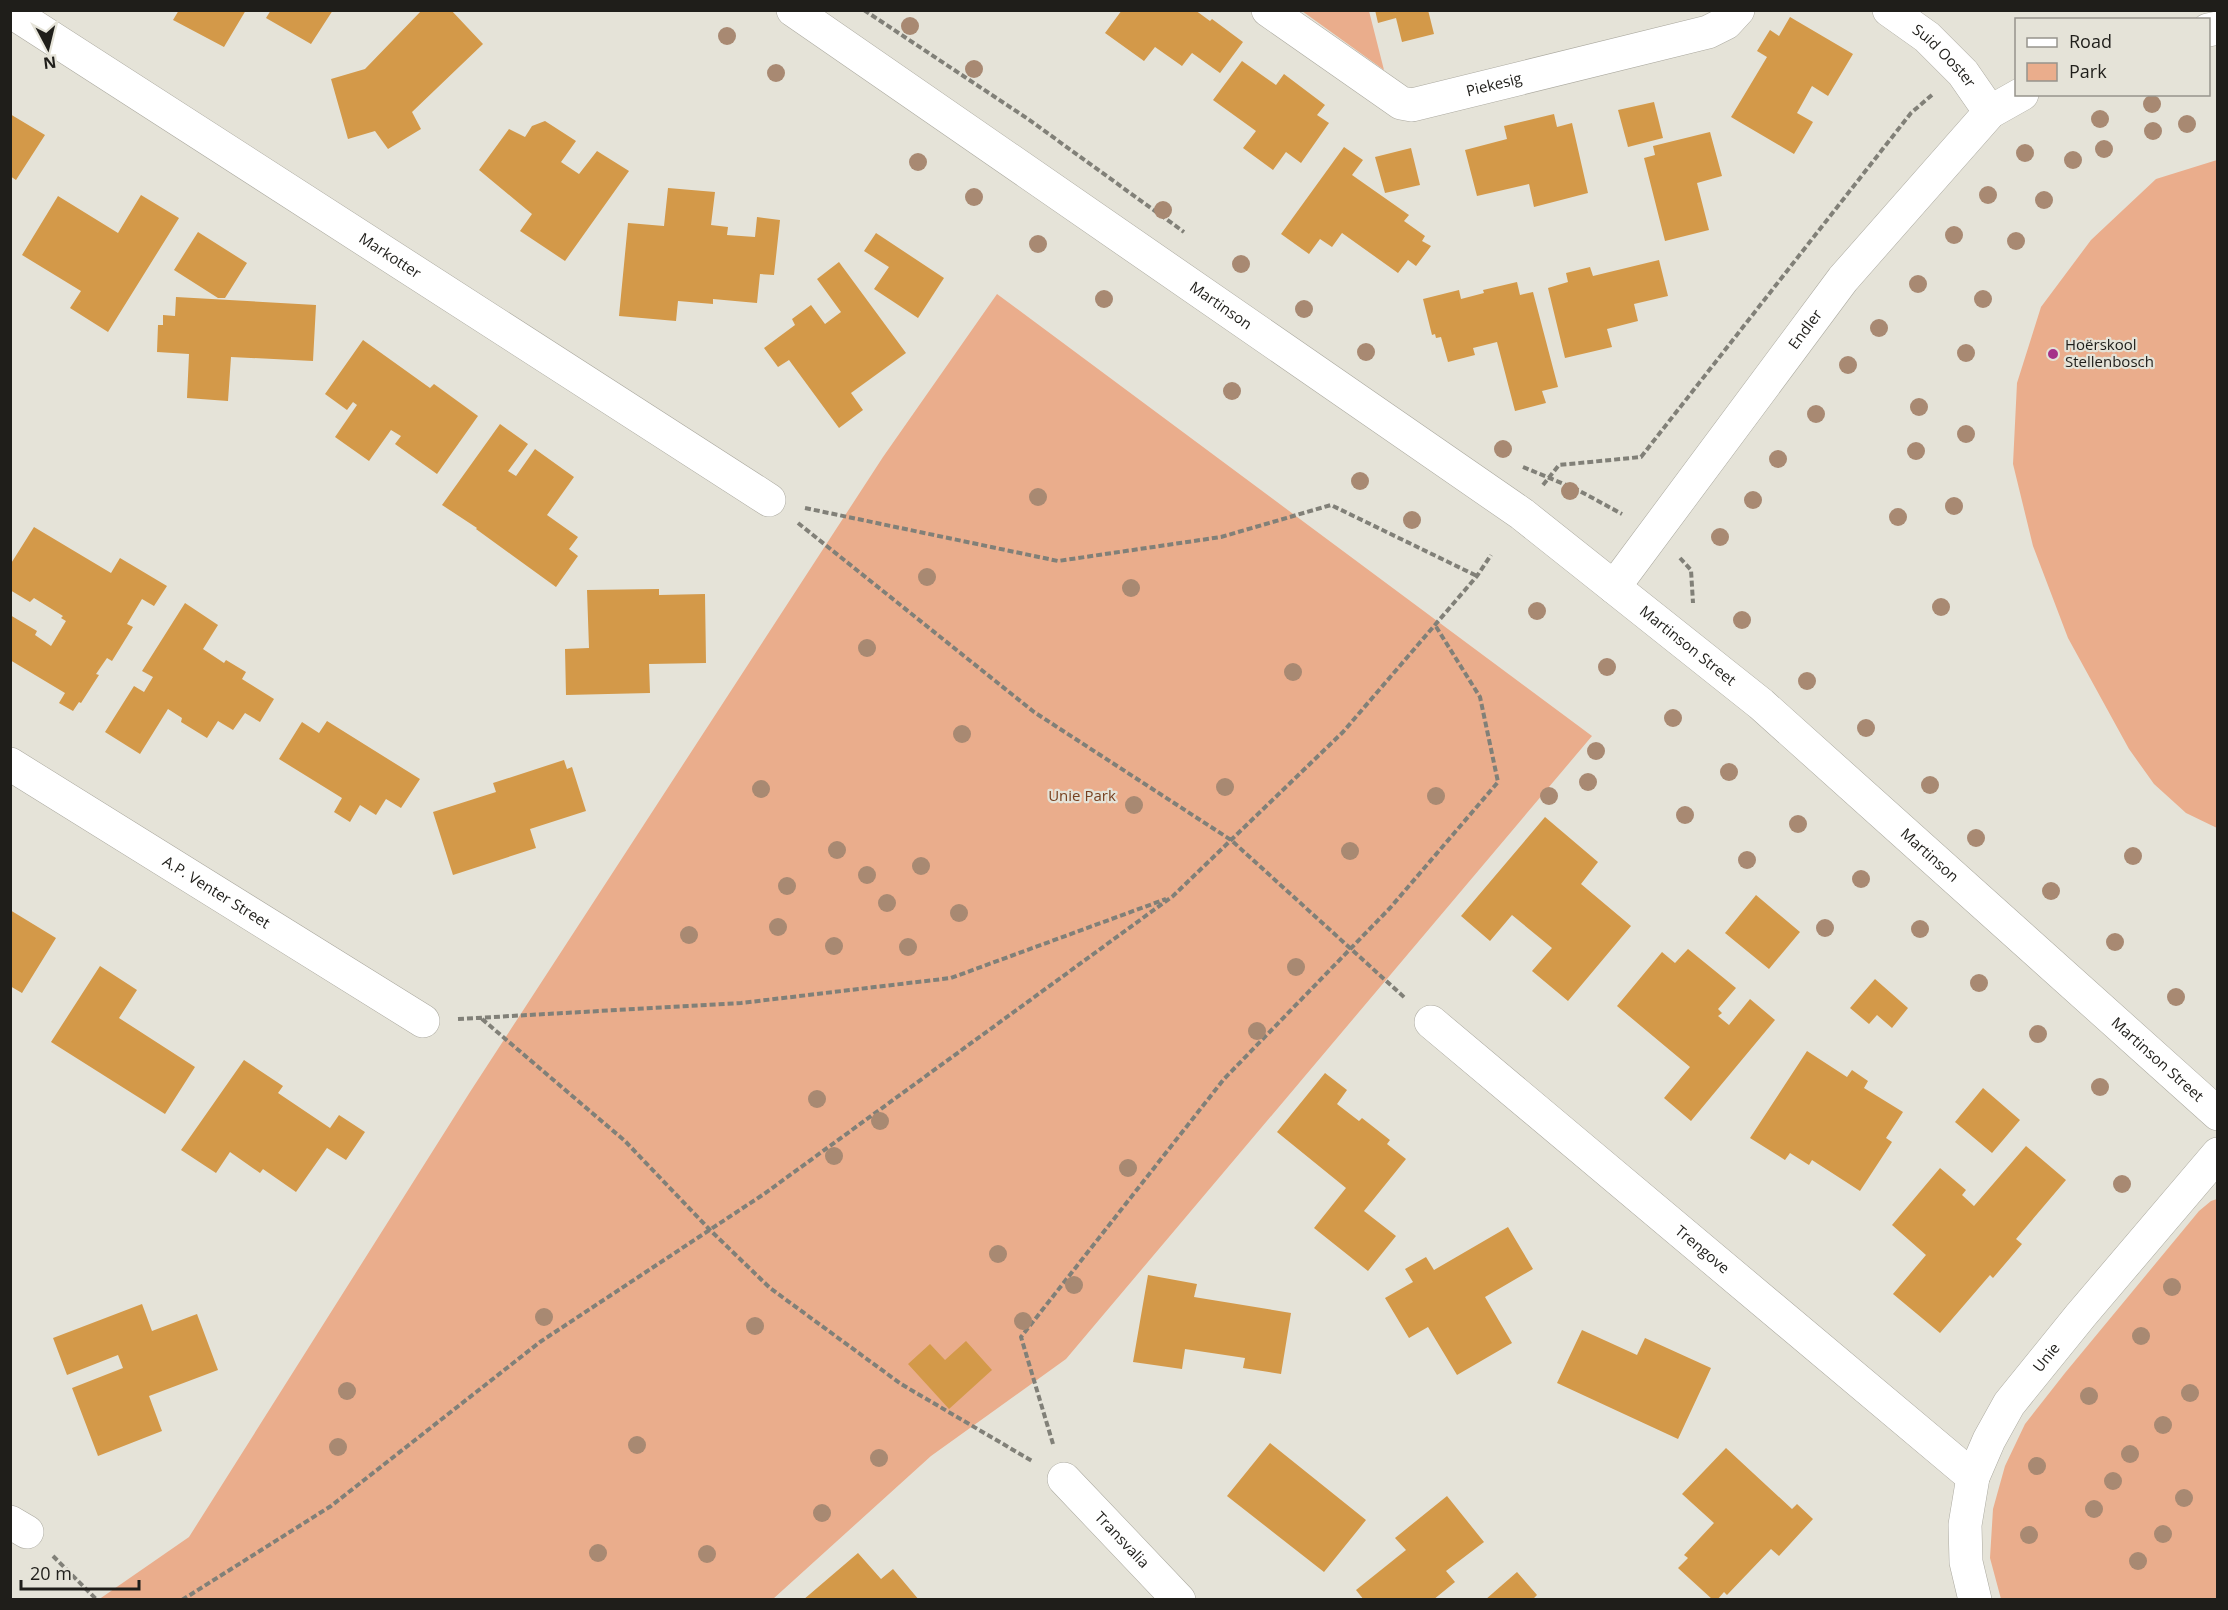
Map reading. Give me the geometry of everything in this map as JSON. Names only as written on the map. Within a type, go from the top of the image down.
[{"type":"street","name":"Martinson","points":[[793,10],[1522,514],[1614,587]]},
{"type":"street","name":"Piekesig","points":[[1268,10],[1401,103],[1412,105],[1708,32],[1726,23],[1738,10]]},
{"type":"street","name":"Suid Ooster","points":[[1888,10],[1927,37],[1963,73],[1990,112]]},
{"type":"street","name":"Markotter","points":[[10,11],[769,500]]},
{"type":"street","name":"Endler","points":[[1614,587],[1843,279],[1990,112],[2018,96]]},
{"type":"street","name":"Martinson Street","points":[[1614,587],[1761,704]]},
{"type":"street","name":"Martinson","points":[[1761,704],[2097,1005]]},
{"type":"street","name":"A.P. Venter Street","points":[[10,764],[423,1021]]},
{"type":"street","name":"Martinson Street","points":[[2097,1005],[2217,1114]]},
{"type":"street","name":"Trengove","points":[[1431,1022],[1973,1477]]},
{"type":"street","name":"Unie","points":[[1975,1599],[1966,1562],[1965,1525],[1973,1477],[1989,1440],[2009,1404],[2217,1154]]},
{"type":"street","name":"Transvalia","points":[[1064,1479],[1179,1599]]},
{"type":"path","points":[[1690,647],[1712,622],[1695,611],[1691,570],[1677,554],[1628,517],[1550,477],[1559,465],[1641,458],[1911,113],[1936,92]]},
{"type":"path","points":[[769,500],[1058,561],[1221,537],[1331,505],[1477,576]]},
{"type":"path","points":[[769,500],[1034,712],[1231,840],[1431,1022]]},
{"type":"path","points":[[182,1599],[331,1506],[540,1342],[764,1194],[1173,896],[1343,732],[1477,576],[1491,555]]},
{"type":"path","points":[[1064,1479],[1021,1337],[1224,1079],[1390,908],[1498,782],[1480,697],[1435,625]]},
{"type":"path","points":[[423,1021],[741,1004],[951,978],[1173,896]]},
{"type":"path","points":[[481,1018],[625,1141],[710,1230],[770,1288],[901,1384],[1064,1479]]},
{"type":"path","points":[[19,1527],[97,1599]]},
{"type":"green space","points":[[1302,11],[1369,11],[1384,70]]},
{"type":"green space","points":[[2218,160],[2217,828],[2186,813],[2154,784],[2129,749],[2068,638],[2033,546],[2013,464],[2017,383],[2041,307],[2091,240],[2156,179]]},
{"type":"green space","name":"Unie Park","points":[[997,294],[1592,736],[1066,1359],[931,1456],[773,1599],[98,1600],[189,1537],[470,1092],[883,457]]},
{"type":"green space","points":[[2217,1199],[2216,1600],[2001,1599],[1990,1558],[1993,1509],[2005,1466],[2025,1424],[2199,1211]]},
{"type":"building","points":[[179,10],[246,10],[224,47],[173,20]]},
{"type":"building","points":[[271,10],[333,10],[311,44],[266,18]]},
{"type":"building","points":[[422,10],[451,10],[483,44],[412,112],[421,129],[388,149],[375,131],[348,139],[331,79],[365,69]]},
{"type":"building","points":[[1122,10],[1195,10],[1210,21],[1212,19],[1243,42],[1220,73],[1192,53],[1182,66],[1155,47],[1144,61],[1105,33]]},
{"type":"building","points":[[1375,10],[1428,10],[1434,34],[1402,42],[1396,18],[1378,23]]},
{"type":"building","points":[[1790,17],[1853,54],[1828,96],[1812,86],[1797,113],[1813,122],[1794,154],[1731,117],[1767,57],[1757,51],[1770,30],[1779,36]]},
{"type":"building","points":[[1242,61],[1276,85],[1284,74],[1325,105],[1317,115],[1329,123],[1301,163],[1286,152],[1273,170],[1243,148],[1256,131],[1213,100]]},
{"type":"building","points":[[1654,102],[1663,138],[1628,147],[1618,110]]},
{"type":"building","points":[[10,114],[45,135],[16,180],[10,176]]},
{"type":"building","points":[[1554,114],[1557,127],[1572,123],[1588,193],[1534,207],[1529,184],[1477,196],[1465,150],[1507,139],[1504,126]]},
{"type":"building","points":[[545,121],[576,141],[561,162],[579,174],[597,151],[629,171],[565,261],[520,231],[532,214],[479,170],[509,129],[525,137],[532,126]]},
{"type":"building","points":[[1710,132],[1722,176],[1697,183],[1709,230],[1665,241],[1644,158],[1655,155],[1653,146]]},
{"type":"building","points":[[1344,147],[1363,160],[1352,175],[1409,215],[1404,221],[1425,236],[1422,241],[1431,246],[1416,266],[1408,260],[1398,273],[1342,233],[1332,247],[1320,239],[1309,254],[1281,234]]},
{"type":"building","points":[[1411,148],[1420,185],[1385,193],[1375,157]]},
{"type":"building","points":[[668,188],[715,192],[711,225],[728,227],[727,235],[755,237],[757,217],[780,220],[774,275],[760,274],[757,303],[713,299],[713,304],[678,301],[676,321],[619,316],[628,223],[664,226]]},
{"type":"building","points":[[141,195],[179,218],[108,332],[70,308],[81,291],[22,255],[58,196],[118,233]]},
{"type":"building","points":[[198,232],[247,263],[225,298],[218,298],[174,270]]},
{"type":"building","points":[[876,233],[944,278],[918,318],[874,289],[889,267],[864,251]]},
{"type":"building","points":[[1659,260],[1668,296],[1634,304],[1638,321],[1607,329],[1612,347],[1565,358],[1548,288],[1568,282],[1566,273],[1590,267],[1593,276]]},
{"type":"building","points":[[839,262],[906,353],[851,393],[863,410],[839,428],[789,360],[778,367],[764,348],[795,325],[792,319],[811,305],[825,324],[841,312],[817,279]]},
{"type":"building","points":[[1517,282],[1520,295],[1533,292],[1558,387],[1542,391],[1546,403],[1515,411],[1497,342],[1473,348],[1475,355],[1448,362],[1441,337],[1436,338],[1435,334],[1432,335],[1423,299],[1459,290],[1461,299],[1484,293],[1483,290]]},
{"type":"building","points":[[176,297],[316,305],[313,361],[231,357],[228,401],[187,398],[189,354],[157,352],[158,325],[163,325],[163,315],[175,316]]},
{"type":"building","points":[[363,340],[430,388],[434,384],[478,416],[437,474],[395,444],[401,436],[391,430],[369,461],[335,437],[357,405],[353,402],[347,410],[325,394]]},
{"type":"building","points":[[500,424],[528,444],[508,471],[516,476],[535,449],[574,477],[547,515],[578,537],[569,549],[578,556],[556,587],[442,505]]},
{"type":"building","points":[[34,527],[111,573],[120,558],[167,586],[154,606],[142,599],[127,624],[133,627],[112,661],[107,658],[96,674],[99,675],[81,703],[79,702],[73,711],[59,703],[65,693],[10,660],[10,615],[37,631],[35,635],[51,646],[66,621],[61,618],[63,616],[34,598],[30,602],[10,590],[10,565]]},
{"type":"building","points":[[659,589],[659,595],[705,594],[706,663],[649,664],[650,693],[566,695],[565,649],[589,648],[587,590]]},
{"type":"building","points":[[185,603],[218,625],[203,649],[224,663],[226,660],[246,672],[242,679],[274,699],[260,722],[245,713],[233,730],[218,721],[207,738],[181,722],[182,718],[168,709],[140,754],[105,732],[134,686],[144,692],[153,677],[142,671]]},
{"type":"building","points":[[327,721],[420,779],[401,808],[386,799],[376,815],[360,805],[350,822],[334,812],[342,798],[279,759],[302,722],[319,733]]},
{"type":"building","points":[[564,760],[567,769],[572,767],[586,811],[530,829],[536,848],[453,875],[433,812],[496,792],[493,783]]},
{"type":"building","points":[[1545,817],[1598,862],[1581,884],[1631,926],[1568,1001],[1532,971],[1552,948],[1512,915],[1490,941],[1461,916]]},
{"type":"building","points":[[1756,895],[1800,932],[1769,969],[1725,933]]},
{"type":"building","points":[[10,910],[56,938],[22,993],[10,986]]},
{"type":"building","points":[[1688,949],[1736,988],[1718,1009],[1722,1013],[1718,1016],[1729,1025],[1750,999],[1775,1020],[1691,1121],[1664,1098],[1690,1067],[1617,1006],[1662,952],[1675,963]]},
{"type":"building","points":[[100,966],[137,990],[119,1018],[195,1067],[165,1114],[51,1042]]},
{"type":"building","points":[[1875,979],[1908,1008],[1892,1028],[1877,1015],[1869,1024],[1850,1008]]},
{"type":"building","points":[[1807,1051],[1847,1077],[1852,1070],[1868,1081],[1864,1088],[1903,1112],[1886,1138],[1892,1142],[1860,1191],[1812,1160],[1809,1165],[1790,1153],[1785,1160],[1750,1138]]},
{"type":"building","points":[[244,1060],[283,1086],[278,1093],[330,1128],[339,1115],[365,1132],[346,1160],[327,1148],[296,1192],[263,1169],[260,1173],[230,1152],[216,1173],[181,1150]]},
{"type":"building","points":[[1325,1073],[1347,1090],[1337,1104],[1359,1121],[1362,1118],[1390,1140],[1387,1144],[1406,1159],[1364,1211],[1396,1236],[1368,1271],[1314,1228],[1346,1188],[1277,1132]]},
{"type":"building","points":[[1983,1088],[2020,1120],[1992,1153],[1955,1122]]},
{"type":"building","points":[[2026,1146],[2066,1180],[2016,1239],[2022,1244],[1993,1278],[1990,1275],[1940,1333],[1893,1294],[1926,1255],[1892,1225],[1940,1168],[1966,1190],[1962,1195],[1974,1206]]},
{"type":"building","points":[[1508,1227],[1533,1269],[1485,1297],[1512,1343],[1457,1375],[1428,1327],[1409,1338],[1385,1298],[1413,1282],[1405,1269],[1426,1257],[1434,1270]]},
{"type":"building","points":[[1148,1275],[1197,1284],[1194,1297],[1291,1313],[1281,1374],[1243,1368],[1245,1358],[1185,1349],[1182,1369],[1133,1362]]},
{"type":"building","points":[[142,1304],[152,1331],[197,1314],[218,1370],[149,1396],[162,1431],[98,1456],[72,1388],[123,1368],[118,1355],[67,1375],[53,1338]]},
{"type":"building","points":[[1582,1330],[1637,1355],[1645,1338],[1711,1368],[1678,1439],[1557,1383]]},
{"type":"building","points":[[966,1341],[992,1370],[949,1409],[908,1364],[930,1344],[945,1360]]},
{"type":"building","points":[[1270,1443],[1366,1520],[1324,1572],[1227,1496]]},
{"type":"building","points":[[1726,1448],[1792,1509],[1797,1504],[1813,1519],[1779,1556],[1771,1549],[1727,1595],[1724,1592],[1717,1600],[1713,1600],[1678,1568],[1688,1558],[1684,1555],[1714,1523],[1682,1494]]},
{"type":"building","points":[[1447,1496],[1484,1542],[1446,1571],[1455,1582],[1433,1600],[1364,1600],[1356,1590],[1406,1550],[1395,1538]]},
{"type":"building","points":[[858,1553],[881,1579],[893,1569],[919,1600],[803,1600]]},
{"type":"building","points":[[1517,1572],[1537,1595],[1532,1600],[1485,1600]]},
{"type":"place","name":"Hoërskool Stellenbosch","points":[[2053,354]]}]
